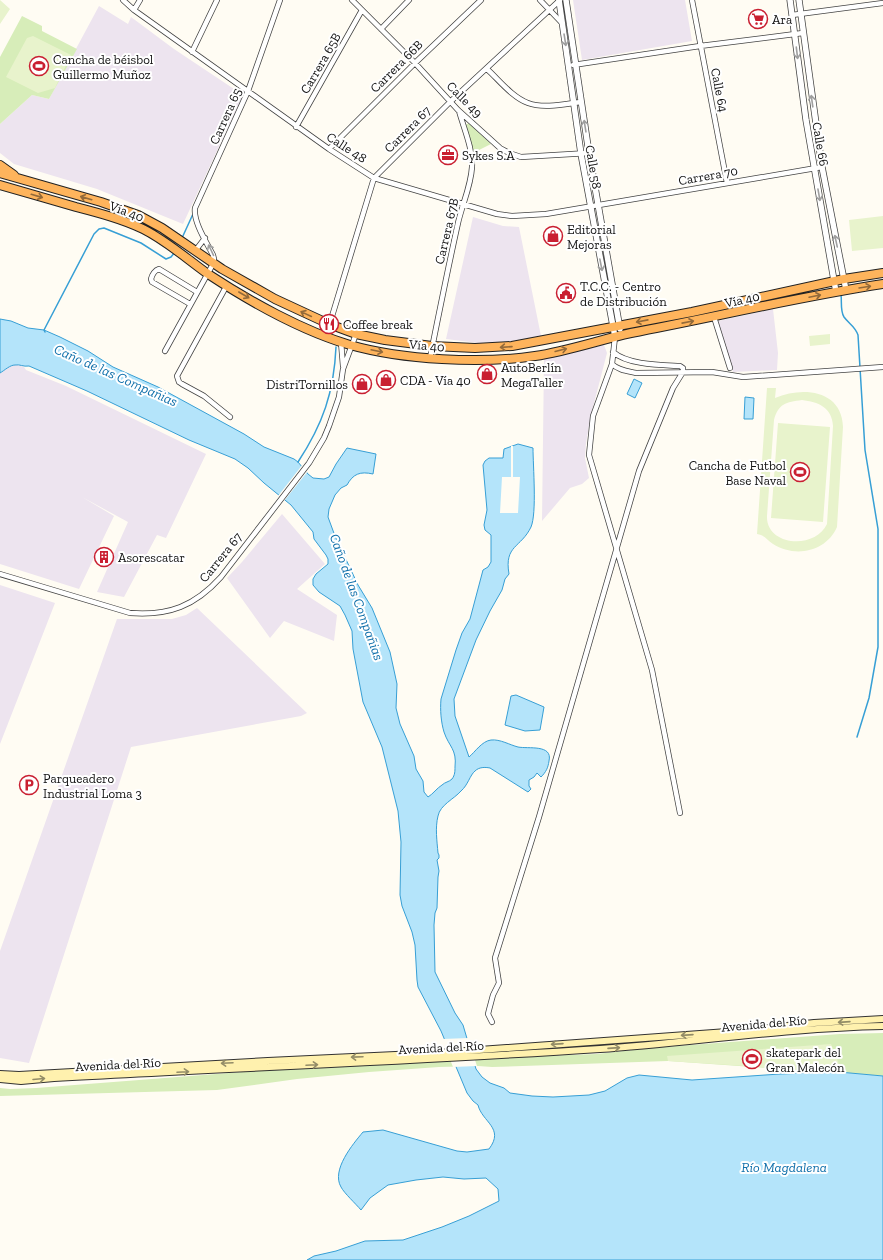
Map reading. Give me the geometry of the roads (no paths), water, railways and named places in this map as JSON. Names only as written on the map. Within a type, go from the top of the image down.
[{"type":"highway","points":[[0,165],[26,181]]},
{"type":"highway","name":"Vía 40","points":[[0,173],[101,202],[138,215],[162,228],[213,264],[275,299],[329,324],[356,334],[385,340],[432,346],[475,348],[512,346],[616,327],[844,279],[883,273]]},
{"type":"highway","name":"Vía 40","points":[[0,185],[96,213],[143,230],[167,244],[227,285],[269,309],[326,336],[341,342],[388,353],[430,358],[497,359],[534,356],[618,336],[846,290],[883,284]]},
{"type":"highway","points":[[96,213],[101,202]]},
{"type":"main road","name":"Avenida del Río","points":[[0,1079],[21,1081],[84,1076],[438,1056],[883,1019]]},
{"type":"main road","name":"Avenida del Río","points":[[477,1053],[635,1046],[782,1032],[883,1026]]},
{"type":"main road","name":"Avenida del Río","points":[[0,1074],[19,1075],[260,1061],[438,1056]]},
{"type":"street","name":"Calle 48","points":[[123,0],[134,10],[296,127],[374,178],[497,214],[512,216],[530,216],[598,206]]},
{"type":"street","points":[[134,10],[140,0]]},
{"type":"street","points":[[192,52],[217,0]]},
{"type":"street","name":"Carrera 65","points":[[213,264],[213,255],[197,221],[195,208],[248,91],[280,0]]},
{"type":"street","name":"Calle 49","points":[[352,0],[415,63],[450,102],[500,148],[509,153],[528,157],[589,153]]},
{"type":"street","points":[[381,29],[408,0]]},
{"type":"street","name":"Carrera 66B","points":[[329,149],[415,63],[481,0]]},
{"type":"street","points":[[540,0],[562,24]]},
{"type":"street","name":"Carrera 67","points":[[326,336],[374,178],[450,102],[559,0]]},
{"type":"street","name":"Calle 58","points":[[559,0],[573,103],[590,207],[618,336]]},
{"type":"street","name":"Calle 58","points":[[566,0],[616,327]]},
{"type":"street","name":"Calle 64","points":[[692,0],[727,183]]},
{"type":"street","name":"Calle 66","points":[[790,0],[806,120],[836,292]]},
{"type":"street","name":"Calle 66","points":[[799,0],[822,167],[846,290]]},
{"type":"street","points":[[792,15],[883,3]]},
{"type":"street","name":"Carrera 65B","points":[[296,127],[362,10]]},
{"type":"street","points":[[569,66],[700,46],[803,33]]},
{"type":"street","points":[[487,69],[515,95],[528,103],[542,106],[581,102]]},
{"type":"street","points":[[799,71],[808,70]]},
{"type":"street","name":"Carrera 67B","points":[[430,358],[462,204],[468,191],[472,163],[458,110]]},
{"type":"street","points":[[806,120],[815,119]]},
{"type":"street","name":"Carrera 70","points":[[598,206],[822,167]]},
{"type":"street","points":[[194,250],[205,238]]},
{"type":"street","points":[[165,351],[213,264]]},
{"type":"street","points":[[190,304],[152,282],[152,276],[159,270],[197,292]]},
{"type":"street","points":[[227,285],[177,376],[179,382],[204,396],[230,417]]},
{"type":"street","points":[[714,317],[730,368]]},
{"type":"street","name":"Carrera 67","points":[[343,369],[356,334]]},
{"type":"street","points":[[618,336],[613,352],[612,364],[593,416],[589,455],[652,670],[680,812]]},
{"type":"street","name":"Carrera 67","points":[[0,574],[130,613],[148,614],[165,612],[182,607],[193,601],[212,586],[309,463],[324,438],[339,397],[343,369],[341,342]]},
{"type":"street","points":[[613,352],[622,358],[639,363],[680,366],[683,368],[683,372]]},
{"type":"street","points":[[612,364],[615,367],[636,373],[712,372],[743,377],[883,367]]},
{"type":"street","points":[[492,1022],[488,1014],[493,995],[499,983],[495,958],[540,816],[641,463],[673,388],[683,372]]},
{"type":"water","name":"Río Magdalena","points":[[0,319],[11,321],[28,328],[44,330],[88,351],[113,367],[158,387],[244,434],[264,447],[294,459],[313,478],[324,479],[329,477],[347,448],[376,454],[373,474],[357,474],[347,485],[341,488],[335,495],[329,509],[328,517],[335,536],[358,585],[372,608],[390,652],[397,684],[396,708],[400,724],[414,756],[416,769],[423,781],[424,792],[428,797],[443,784],[450,781],[455,772],[454,752],[443,728],[441,699],[462,633],[470,619],[483,570],[488,567],[491,562],[491,535],[485,530],[484,525],[487,510],[483,465],[489,458],[503,458],[504,449],[518,444],[533,448],[534,511],[531,527],[523,539],[511,552],[508,565],[509,574],[505,579],[502,590],[476,640],[454,699],[455,716],[469,757],[485,742],[494,740],[518,747],[539,748],[544,750],[549,756],[548,766],[541,777],[537,773],[529,780],[529,786],[531,789],[528,792],[490,768],[484,767],[478,769],[473,773],[463,789],[441,809],[438,816],[437,825],[439,858],[437,860],[439,871],[437,908],[434,925],[435,972],[455,1013],[463,1025],[476,1069],[482,1077],[490,1083],[504,1088],[510,1093],[553,1097],[589,1095],[605,1091],[627,1078],[639,1075],[692,1080],[780,1074],[839,1072],[883,1076],[883,1260],[307,1260],[314,1256],[336,1251],[365,1241],[403,1240],[442,1227],[499,1201],[498,1189],[486,1178],[464,1179],[443,1177],[388,1185],[370,1198],[361,1210],[341,1187],[339,1180],[339,1173],[344,1158],[363,1132],[383,1130],[457,1151],[467,1152],[489,1149],[495,1136],[494,1130],[480,1111],[478,1105],[467,1093],[441,1031],[418,987],[415,945],[412,932],[402,906],[400,895],[401,842],[398,811],[382,747],[363,702],[353,649],[352,631],[340,606],[319,592],[313,585],[313,579],[316,574],[328,564],[328,559],[314,539],[313,532],[291,505],[248,468],[235,459],[189,440],[87,391],[29,366],[13,365],[0,373]]},
{"type":"water","points":[[634,379],[642,383],[635,398],[627,394]]},
{"type":"water","points":[[745,397],[754,398],[753,419],[744,419]]},
{"type":"water","points":[[516,695],[544,707],[540,730],[525,731],[505,725],[511,696]]},
{"type":"waterway","points":[[182,238],[193,214]]},
{"type":"waterway","points":[[45,332],[44,330],[94,234],[99,229],[104,228],[141,243],[166,259],[171,257],[175,252]]},
{"type":"waterway","points":[[841,295],[843,315],[858,335],[865,450],[878,529],[878,647],[869,698],[857,737]]},
{"type":"waterway","points":[[298,462],[307,448],[326,407],[333,379],[336,347]]},
{"type":"place","name":"Ara","points":[[758,19]]},
{"type":"place","name":"Cancha de béisbol Guillermo Muñoz","points":[[39,66]]},
{"type":"place","name":"Sykes S.A","points":[[448,155]]},
{"type":"place","name":"Editorial Mejoras","points":[[553,236]]},
{"type":"place","name":"T.C.C. - Centro de Distribución","points":[[566,293]]},
{"type":"place","name":"Coffee break","points":[[329,324]]},
{"type":"place","name":"AutoBerlín MegaTaller","points":[[487,374]]},
{"type":"place","name":"CDA - Vía 40","points":[[386,380]]},
{"type":"place","name":"DistriTornillos","points":[[362,384]]},
{"type":"place","name":"Cancha de Futbol Base Naval","points":[[800,472]]},
{"type":"place","name":"Asorescatar","points":[[104,557]]},
{"type":"place","name":"Parqueadero Industrial Loma 3","points":[[29,785]]},
{"type":"place","name":"skatepark del Gran Malecón","points":[[752,1059]]},
{"type":"water label","name":"Caño de las Compañias","points":[[116,375]]},
{"type":"water label","name":"Caño de las Compañias","points":[[357,597]]}]
